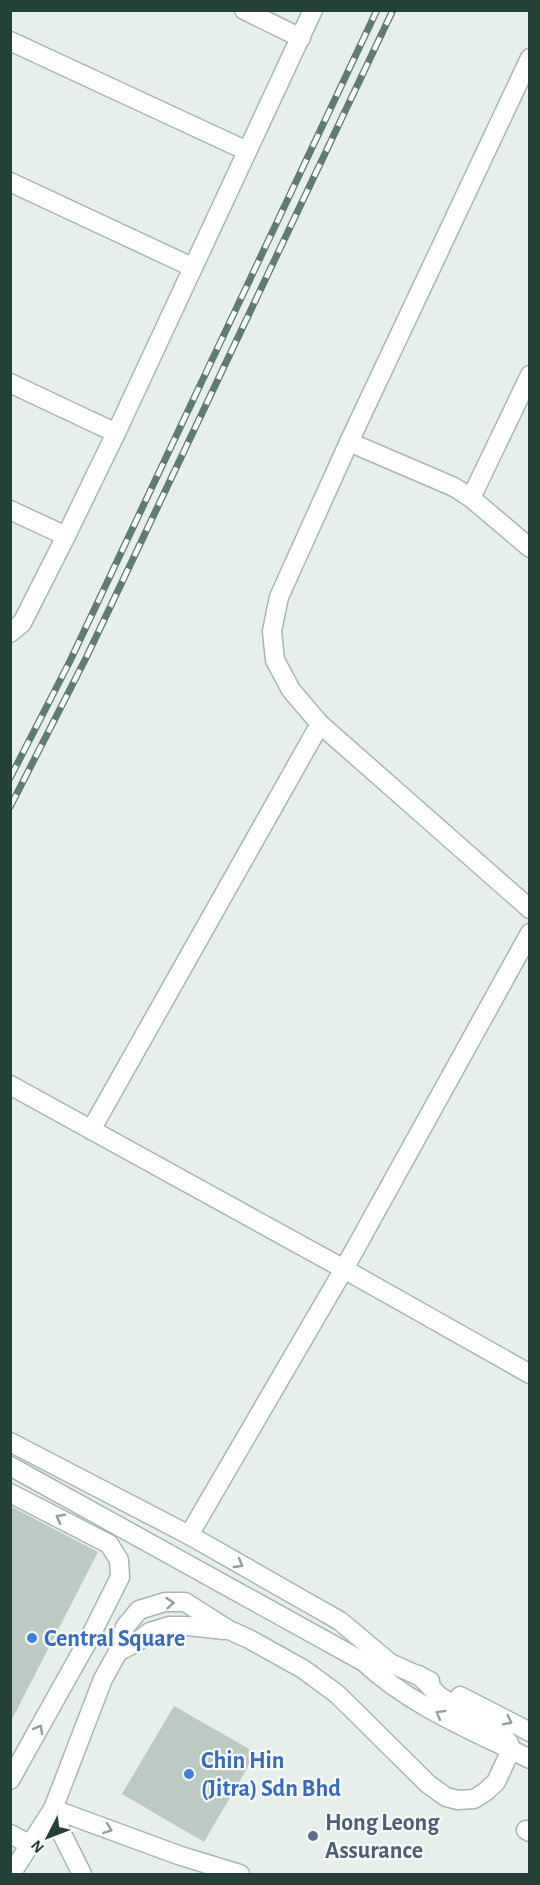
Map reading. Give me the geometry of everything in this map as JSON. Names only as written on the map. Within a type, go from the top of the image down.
[{"type":"street","points":[[244,10],[301,38]]},
{"type":"street","points":[[10,633],[22,623],[66,537],[313,10]]},
{"type":"street","points":[[10,41],[247,151]]},
{"type":"street","points":[[530,58],[349,442],[279,597],[272,631],[275,660],[291,690],[320,724],[530,909]]},
{"type":"street","points":[[10,182],[192,267]]},
{"type":"street","points":[[471,498],[530,375]]},
{"type":"street","points":[[10,383],[116,433]]},
{"type":"street","points":[[349,442],[454,487],[471,498],[530,548]]},
{"type":"street","points":[[10,510],[66,537]]},
{"type":"street","points":[[91,1130],[320,724]]},
{"type":"street","points":[[189,1535],[344,1269],[530,933]]},
{"type":"street","points":[[10,1085],[530,1374]]},
{"type":"street","points":[[10,1442],[189,1535],[340,1621],[390,1663],[419,1675],[530,1732]]},
{"type":"street","points":[[10,1467],[364,1662],[383,1680],[443,1717],[530,1759]]},
{"type":"street","points":[[10,1493],[108,1544],[119,1560],[120,1576],[90,1637],[10,1780]]},
{"type":"street","points":[[90,1637],[139,1610],[165,1602],[185,1602],[229,1630],[303,1669],[337,1694],[428,1784],[446,1797],[458,1800],[474,1799],[496,1782],[511,1750],[509,1743],[501,1734],[439,1696],[419,1675]]},
{"type":"street","points":[[11,1875],[53,1809],[103,1680],[118,1652],[125,1627],[139,1610]]},
{"type":"street","points":[[118,1652],[150,1632],[169,1626],[229,1630]]},
{"type":"street","points":[[364,1662],[390,1663]]},
{"type":"street","points":[[53,1809],[62,1834],[82,1875]]},
{"type":"street","points":[[53,1809],[240,1875]]},
{"type":"street","points":[[10,1834],[31,1845]]},
{"type":"building","name":"Central Square","points":[[10,1506],[98,1552],[10,1723]]},
{"type":"building","name":"Chin Hin (Jitra) Sdn Bhd","points":[[174,1706],[256,1753],[204,1842],[122,1794]]},
{"type":"railway","points":[[10,778],[70,661],[377,10]]},
{"type":"railway","points":[[10,807],[87,656],[393,10]]},
{"type":"place","name":"Central Square","points":[[32,1638]]},
{"type":"place","name":"Chin Hin (Jitra) Sdn Bhd","points":[[189,1774]]},
{"type":"place","name":"Hong Leong Assurance","points":[[313,1836]]}]
